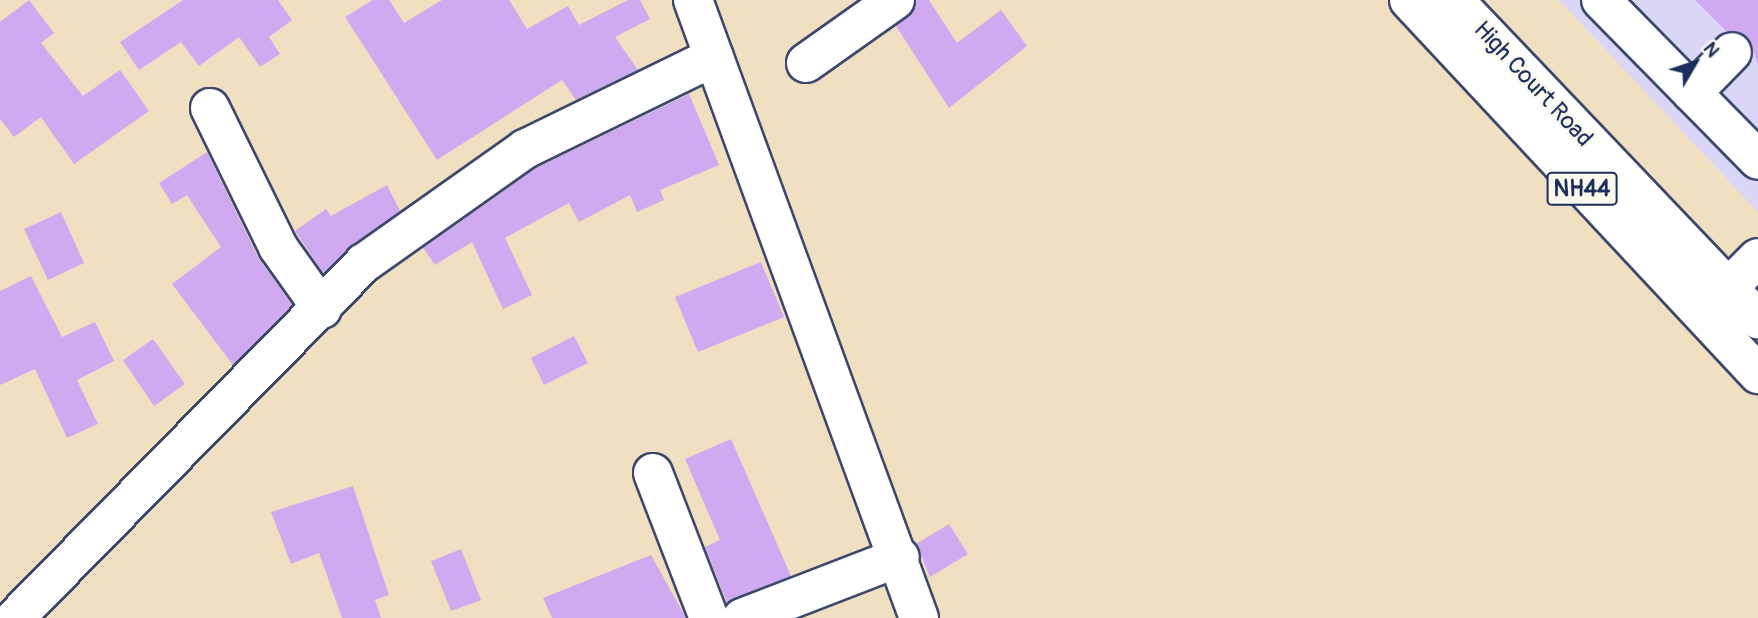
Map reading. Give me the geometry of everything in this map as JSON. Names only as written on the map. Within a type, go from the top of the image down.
[{"type":"main road","points":[[693,0],[900,557],[919,618]]},
{"type":"main road","points":[[806,63],[895,0]]},
{"type":"main road","name":"High Court Road","points":[[1409,0],[1758,374]]},
{"type":"main road","name":"High Court Road","points":[[1454,0],[1758,319]]},
{"type":"main road","points":[[1601,0],[1758,160]]},
{"type":"main road","points":[[1692,93],[1732,52]]},
{"type":"main road","points":[[15,618],[322,309],[364,262],[525,149],[713,57]]},
{"type":"main road","points":[[209,108],[278,247],[322,309]]},
{"type":"main road","points":[[1728,288],[1758,258]]},
{"type":"main road","points":[[653,472],[709,618]]},
{"type":"main road","points":[[742,618],[900,557]]},
{"type":"shaded area","points":[[1559,0],[1758,0],[1758,212]]},
{"type":"building","points":[[29,0],[54,33],[41,43],[83,96],[120,70],[149,111],[74,164],[41,117],[14,137],[0,119],[0,22]]},
{"type":"building","points":[[183,0],[278,0],[292,20],[269,37],[280,54],[260,67],[239,37],[199,66],[181,42],[139,70],[120,42]]},
{"type":"building","points":[[373,0],[389,0],[404,23],[442,0],[509,0],[527,29],[568,6],[579,25],[628,0],[640,0],[650,19],[615,37],[638,70],[576,100],[562,80],[437,160],[345,17]]},
{"type":"building","points":[[917,0],[929,0],[957,43],[1001,10],[1027,46],[949,108],[896,26]]},
{"type":"building","points":[[1695,0],[1758,0],[1758,65],[1748,37],[1726,31]]},
{"type":"building","points":[[689,94],[719,165],[660,190],[664,200],[637,212],[630,195],[579,222],[569,203],[505,238],[532,295],[503,309],[472,242],[435,265],[423,248],[536,168]]},
{"type":"building","points":[[207,152],[258,257],[292,305],[233,365],[172,284],[221,247],[187,195],[172,204],[159,183]]},
{"type":"building","points":[[387,185],[400,211],[323,273],[295,231],[326,209],[331,216]]},
{"type":"building","points":[[61,212],[84,263],[48,280],[24,229]]},
{"type":"building","points":[[761,262],[784,317],[698,352],[675,297]]},
{"type":"building","points":[[31,276],[62,337],[95,322],[114,361],[77,380],[98,424],[67,438],[35,369],[0,385],[0,291]]},
{"type":"building","points":[[574,336],[588,363],[544,385],[531,358]]},
{"type":"building","points":[[153,339],[185,384],[154,406],[123,360]]},
{"type":"building","points":[[731,439],[791,576],[727,603],[705,547],[720,540],[685,459]]},
{"type":"building","points":[[353,486],[389,595],[375,600],[381,618],[342,618],[319,553],[291,564],[271,512]]},
{"type":"building","points":[[949,524],[968,554],[930,577],[916,544]]},
{"type":"building","points":[[461,549],[481,600],[451,611],[431,561]]},
{"type":"building","points":[[651,555],[686,618],[552,618],[543,598]]}]
